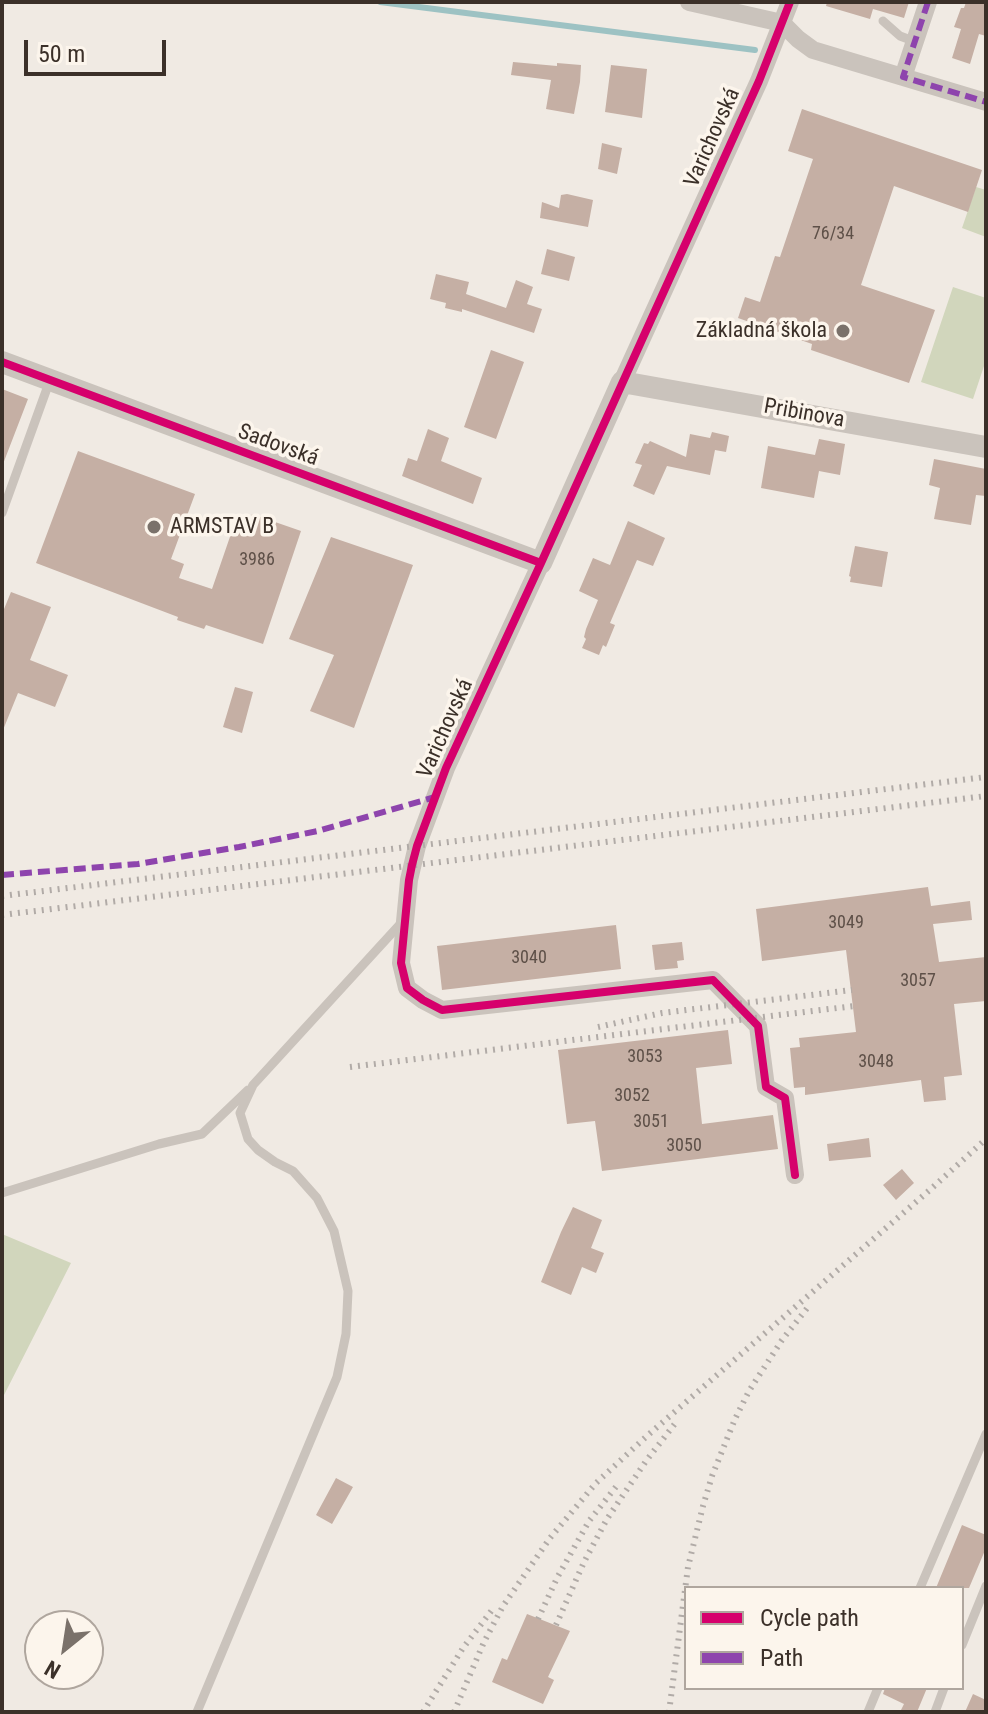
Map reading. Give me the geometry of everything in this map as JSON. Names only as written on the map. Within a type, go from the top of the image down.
[{"type":"street","points":[[689,2],[782,23],[813,50],[986,102]]},
{"type":"street","name":"Varichovská","points":[[790,2],[759,81],[446,768],[417,846],[409,880],[401,963],[407,988],[442,1010],[713,980],[758,1026],[766,1087],[785,1098],[795,1175]]},
{"type":"street","points":[[903,77],[928,2]]},
{"type":"street","name":"Sadovská","points":[[2,362],[541,563]]},
{"type":"street","name":"Pribinova","points":[[622,382],[986,447]]},
{"type":"lane","points":[[883,21],[900,36],[916,42]]},
{"type":"lane","points":[[2,513],[50,380]]},
{"type":"lane","points":[[2,1193],[159,1144],[202,1134],[253,1085],[405,919]]},
{"type":"lane","points":[[197,1712],[337,1377],[346,1334],[348,1291],[334,1231],[317,1198],[293,1171],[258,1150],[248,1139],[240,1113],[253,1085]]},
{"type":"lane","points":[[921,1586],[986,1434]]},
{"type":"lane","points":[[964,1640],[986,1586]]},
{"type":"lane","points":[[868,1712],[877,1690]]},
{"type":"lane","points":[[935,1712],[943,1690]]},
{"type":"green space","points":[[976,187],[986,190],[986,237],[962,228]]},
{"type":"green space","points":[[953,287],[986,298],[986,360],[973,399],[921,382]]},
{"type":"green space","points":[[2,1234],[71,1263],[2,1399]]},
{"type":"building","points":[[827,2],[909,2],[904,18],[873,9],[870,19],[826,6]]},
{"type":"building","points":[[966,2],[986,2],[986,36],[979,34],[970,64],[952,58],[961,29],[954,27]]},
{"type":"building","points":[[513,62],[581,65],[574,114],[546,109],[551,80],[511,75]]},
{"type":"building","points":[[611,65],[647,69],[642,118],[605,112]]},
{"type":"building","points":[[802,109],[982,170],[968,212],[894,186],[861,285],[935,310],[909,383],[811,350],[812,344],[738,318],[745,297],[760,302],[775,256],[780,257],[813,159],[788,151]]},
{"type":"building","points":[[602,143],[622,148],[617,174],[598,169]]},
{"type":"building","points":[[561,195],[593,200],[588,227],[540,218],[542,202],[559,208]]},
{"type":"building","points":[[547,249],[575,257],[569,281],[541,274]]},
{"type":"building","points":[[436,274],[469,282],[466,294],[506,308],[516,280],[533,287],[527,304],[542,309],[534,333],[462,309],[462,312],[445,308],[446,303],[430,299]]},
{"type":"building","points":[[491,350],[524,362],[496,439],[464,427]]},
{"type":"building","points":[[2,389],[28,399],[3,464],[2,463]]},
{"type":"building","points":[[428,429],[449,438],[441,461],[482,478],[473,504],[402,476],[408,458],[417,461]]},
{"type":"building","points":[[712,432],[729,436],[726,452],[715,450],[710,475],[667,466],[654,495],[633,486],[642,465],[635,463],[644,443],[650,441],[686,457],[690,434],[710,438]]},
{"type":"building","points":[[819,439],[845,444],[840,475],[819,471],[814,498],[761,488],[768,446],[815,455]]},
{"type":"building","points":[[78,451],[195,494],[171,559],[184,564],[179,578],[212,589],[233,528],[246,532],[252,514],[301,531],[263,644],[206,625],[204,629],[177,620],[178,617],[36,563]]},
{"type":"building","points":[[934,459],[986,469],[986,496],[976,495],[971,525],[934,519],[940,488],[929,485]]},
{"type":"building","points":[[628,521],[665,538],[653,566],[637,560],[610,623],[615,625],[606,647],[603,645],[599,655],[582,648],[598,600],[579,591],[593,558],[610,565]]},
{"type":"building","points":[[331,537],[413,565],[354,728],[310,711],[334,655],[289,639]]},
{"type":"building","points":[[855,546],[888,552],[882,587],[850,582]]},
{"type":"building","points":[[11,592],[51,607],[30,660],[68,675],[55,707],[18,693],[3,730],[2,614]]},
{"type":"building","points":[[235,687],[253,692],[242,733],[223,727]]},
{"type":"building","points":[[928,887],[931,906],[970,901],[972,920],[933,924],[939,962],[986,957],[986,1001],[954,1004],[962,1075],[944,1077],[946,1100],[924,1102],[921,1080],[805,1095],[805,1087],[794,1088],[790,1048],[800,1047],[799,1038],[856,1032],[846,950],[762,961],[756,909]]},
{"type":"building","points":[[616,925],[621,969],[442,990],[437,946]]},
{"type":"building","points":[[682,942],[684,960],[677,961],[678,968],[655,970],[652,945]]},
{"type":"building","points":[[728,1030],[732,1064],[696,1068],[702,1124],[773,1115],[778,1149],[602,1171],[595,1121],[567,1124],[558,1050]]},
{"type":"building","points":[[869,1138],[871,1157],[829,1161],[827,1144]]},
{"type":"building","points":[[902,1169],[914,1183],[896,1200],[883,1185]]},
{"type":"building","points":[[573,1207],[602,1220],[591,1248],[604,1253],[596,1273],[582,1267],[571,1295],[541,1282]]},
{"type":"building","points":[[336,1478],[353,1487],[332,1524],[316,1515]]},
{"type":"building","points":[[962,1525],[986,1535],[986,1548],[969,1588],[937,1586]]},
{"type":"building","points":[[527,1614],[570,1631],[548,1677],[554,1680],[543,1704],[492,1682],[502,1658],[507,1660]]},
{"type":"building","points":[[884,1690],[926,1690],[917,1712],[900,1712],[904,1704],[883,1694]]},
{"type":"building","points":[[973,1694],[986,1700],[986,1712],[965,1712]]},
{"type":"waterway","points":[[380,2],[755,50]]},
{"type":"railway","points":[[2,896],[986,777]]},
{"type":"railway","points":[[2,915],[986,796]]},
{"type":"railway","points":[[598,1027],[662,1013],[852,990]]},
{"type":"railway","points":[[350,1067],[854,1006]]},
{"type":"railway","points":[[454,1712],[503,1606],[550,1538],[596,1483],[986,1139]]},
{"type":"railway","points":[[686,1586],[703,1506],[735,1419],[782,1340],[808,1307]]},
{"type":"railway","points":[[556,1625],[607,1519],[677,1421]]},
{"type":"railway","points":[[538,1619],[589,1521],[619,1483]]},
{"type":"railway","points":[[669,1712],[684,1598]]},
{"type":"railway","points":[[423,1712],[463,1648],[492,1610]]},
{"type":"marked path","points":[[928,2],[903,77],[986,102]]},
{"type":"marked path","points":[[2,875],[138,864],[239,847],[318,831],[435,797]]},
{"type":"cycle path","points":[[790,2],[759,81],[446,768],[412,865],[401,963],[407,988],[442,1010],[713,980],[758,1026],[766,1087],[785,1098],[795,1175]]},
{"type":"cycle path","points":[[2,362],[541,563]]},
{"type":"place","name":"Základná škola","points":[[843,331]]},
{"type":"place","name":"ARMSTAV B","points":[[154,527]]}]
